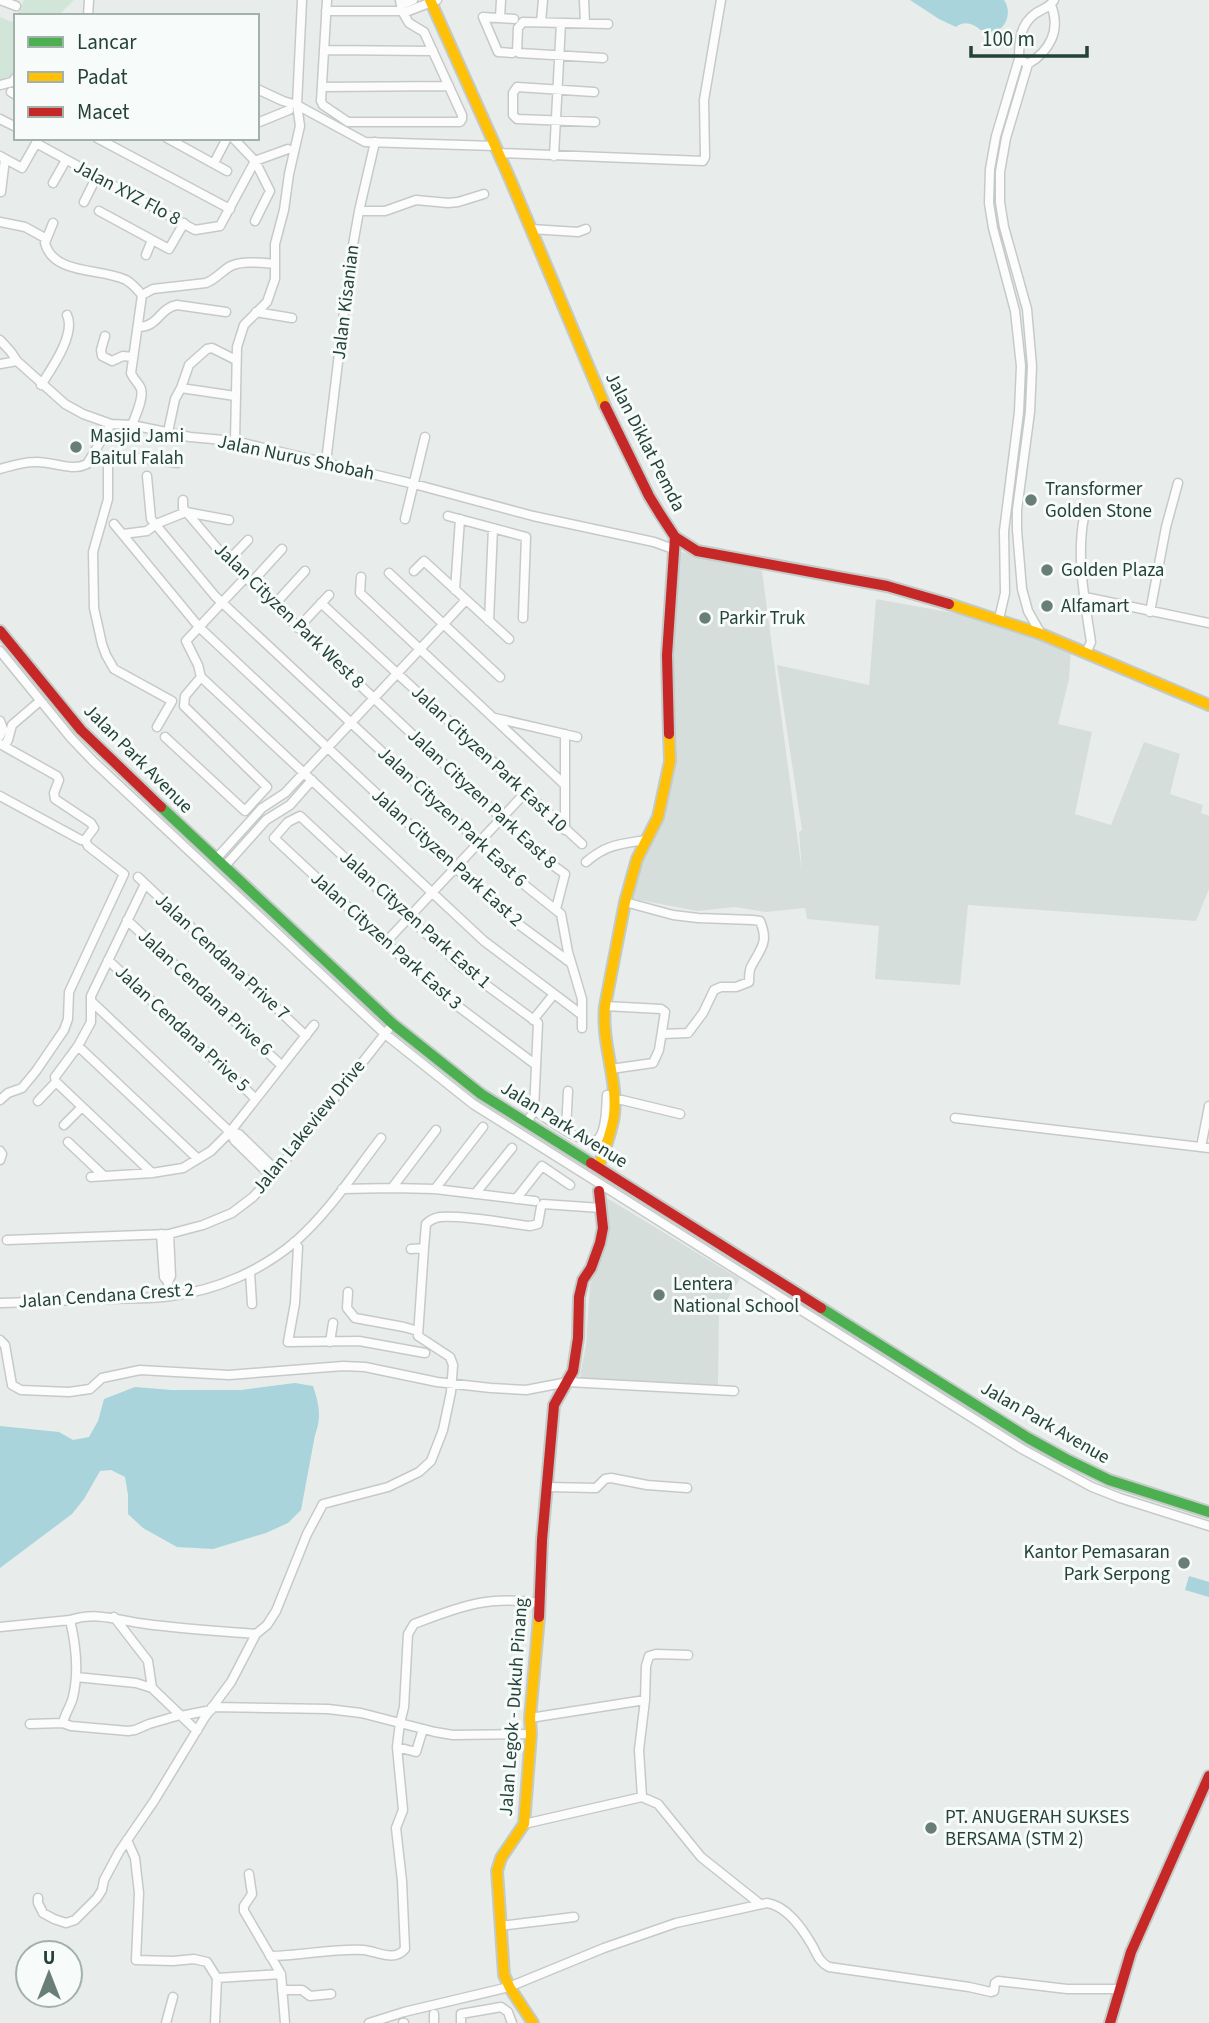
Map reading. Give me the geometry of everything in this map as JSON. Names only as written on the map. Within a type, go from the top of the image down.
[{"type":"street","points":[[0,0],[16,6]]},
{"type":"street","points":[[235,441],[237,347],[244,325],[267,302],[275,279],[275,244],[300,126],[293,108],[302,0]]},
{"type":"street","points":[[327,0],[321,101],[326,108],[348,122],[460,122],[462,116],[424,32],[409,23],[401,7]]},
{"type":"street","points":[[401,7],[413,0]]},
{"type":"street","points":[[500,18],[501,0]]},
{"type":"street","points":[[541,22],[542,0]]},
{"type":"street","points":[[584,0],[585,23]]},
{"type":"street","points":[[259,90],[365,142],[703,161],[704,100],[722,0]]},
{"type":"street","points":[[326,11],[424,6],[433,1]]},
{"type":"street","name":"Jalan Diklat Pemda","points":[[433,1],[599,393],[674,543],[697,551],[887,586],[999,618],[1209,705]]},
{"type":"street","points":[[999,618],[1005,593],[1004,530],[1019,412],[1021,366],[1015,311],[993,228],[989,192],[990,169],[996,136],[1019,59],[1018,41],[1024,25],[1053,2],[1055,32],[1039,57],[1028,64],[1006,138],[1000,172],[1000,202],[1004,227],[1027,309],[1032,366],[1030,412],[1018,498],[1017,530],[1022,589],[1028,611],[1041,634]]},
{"type":"street","points":[[512,53],[498,52],[483,17],[514,19]]},
{"type":"street","points":[[603,58],[517,52],[519,25],[523,22],[608,24]]},
{"type":"street","points":[[554,154],[561,23]]},
{"type":"street","points":[[324,50],[433,51]]},
{"type":"street","points":[[1019,59],[1028,64]]},
{"type":"street","points":[[322,88],[449,86]]},
{"type":"street","points":[[594,92],[517,87],[513,93],[513,116],[515,119],[595,122]]},
{"type":"street","points":[[259,122],[293,108]]},
{"type":"street","points":[[259,113],[268,118]]},
{"type":"street","points":[[1,192],[3,157],[22,168],[37,140]]},
{"type":"street","name":"Jalan XYZ Flo 8","points":[[37,140],[66,159],[195,230],[220,226],[230,209]]},
{"type":"street","points":[[101,140],[230,209],[255,161],[288,149]]},
{"type":"street","points":[[171,140],[227,171]]},
{"type":"street","points":[[214,163],[226,140]]},
{"type":"street","points":[[235,140],[255,161],[270,191],[255,221]]},
{"type":"street","name":"Jalan Kisanian","points":[[327,462],[350,262],[374,142]]},
{"type":"street","points":[[53,183],[66,159]]},
{"type":"street","points":[[84,202],[97,176]]},
{"type":"street","points":[[359,211],[385,211],[416,200],[458,202],[484,194]]},
{"type":"street","points":[[99,211],[169,249],[184,223]]},
{"type":"street","points":[[0,222],[25,227],[45,238]]},
{"type":"street","points":[[53,223],[45,238],[46,247],[49,254],[61,264],[124,279],[134,285],[142,295],[131,373],[141,391],[132,425]]},
{"type":"street","points":[[531,229],[578,232],[586,229]]},
{"type":"street","points":[[146,255],[152,240]]},
{"type":"street","points":[[142,295],[153,289],[206,283],[215,280],[231,266],[275,264]]},
{"type":"street","points":[[138,327],[152,325],[170,306],[226,312]]},
{"type":"street","points":[[256,312],[292,318]]},
{"type":"street","points":[[41,385],[64,345],[70,322],[67,314]]},
{"type":"street","points":[[105,336],[102,356],[112,361],[123,356],[133,357]]},
{"type":"street","name":"Jalan Nurus Shobah","points":[[0,340],[41,385],[65,404],[111,424],[132,425],[190,437],[235,441],[533,516],[654,542],[674,543]]},
{"type":"street","points":[[168,432],[175,399],[189,365],[207,349],[212,348],[236,360]]},
{"type":"street","points":[[0,364],[17,361]]},
{"type":"street","points":[[181,388],[235,396]]},
{"type":"street","points":[[0,469],[33,462],[70,467],[87,464],[111,424]]},
{"type":"street","points":[[405,519],[425,437]]},
{"type":"street","points":[[92,456],[108,460],[116,458],[177,463]]},
{"type":"street","points":[[108,460],[108,499],[93,552],[94,608],[102,644],[114,669],[172,701],[157,727]]},
{"type":"street","points":[[147,476],[151,519],[156,524]]},
{"type":"street","points":[[1150,612],[1166,527],[1178,483]]},
{"type":"street","name":"Jalan Cityzen Park West 8","points":[[183,500],[183,508],[228,561],[374,698]]},
{"type":"street","points":[[122,534],[147,531],[156,524],[187,512],[229,520]]},
{"type":"street","points":[[448,516],[526,537],[523,618]]},
{"type":"street","points":[[1084,517],[1081,539],[1091,642],[1086,653]]},
{"type":"street","points":[[455,590],[460,519]]},
{"type":"street","name":"Jalan Cityzen Park East 2","points":[[114,524],[199,627],[506,915],[571,963]]},
{"type":"street","name":"Jalan Cityzen Park East 6","points":[[156,524],[222,603],[527,887],[556,909]]},
{"type":"street","points":[[489,621],[493,528]]},
{"type":"street","points":[[228,561],[248,540]]},
{"type":"street","points":[[600,1163],[614,1117],[611,1069],[603,1023],[605,1006],[625,902],[637,859],[658,817],[670,761],[667,655],[674,543]]},
{"type":"street","points":[[282,549],[222,603],[186,641],[201,677],[484,941],[582,1015]]},
{"type":"street","points":[[414,571],[424,561],[509,639]]},
{"type":"street","points":[[274,605],[305,571]]},
{"type":"street","points":[[389,573],[500,677]]},
{"type":"street","points":[[361,577],[360,593],[565,785]]},
{"type":"street","points":[[298,628],[329,595]]},
{"type":"street","points":[[1085,597],[1209,623]]},
{"type":"street","points":[[220,863],[262,807],[285,793],[466,600]]},
{"type":"street","name":"Jalan Cityzen Park East 10","points":[[321,603],[582,844]]},
{"type":"street","name":"Jalan Park Avenue","points":[[0,631],[81,730],[174,820],[393,1024],[481,1094],[1028,1438],[1109,1480],[1209,1512]]},
{"type":"street","name":"Jalan Park Avenue","points":[[0,651],[93,761],[385,1034],[473,1104],[1022,1449],[1104,1492],[1209,1526]]},
{"type":"street","points":[[9,661],[18,653]]},
{"type":"street","points":[[165,737],[245,811],[267,787],[184,706],[185,696],[201,677]]},
{"type":"street","name":"Jalan Cityzen Park East 8","points":[[374,698],[547,861],[565,874],[556,909]]},
{"type":"street","points":[[40,701],[12,725],[8,740],[2,745],[57,776],[59,780],[54,793],[55,799],[91,823],[94,828],[85,840]]},
{"type":"street","points":[[492,717],[577,737]]},
{"type":"street","points":[[0,721],[3,729],[0,736]]},
{"type":"street","points":[[565,734],[565,830]]},
{"type":"street","points":[[220,863],[266,820],[289,805],[312,780]]},
{"type":"street","points":[[386,943],[525,793]]},
{"type":"street","points":[[0,796],[85,840]]},
{"type":"street","name":"Jalan Cityzen Park East 1","points":[[274,838],[288,822],[300,816],[463,968],[533,1020]]},
{"type":"street","points":[[165,828],[174,820]]},
{"type":"street","name":"Jalan Cityzen Park East 3","points":[[274,838],[439,992],[536,1065]]},
{"type":"street","points":[[0,1100],[8,1093],[22,1088],[64,1030],[68,1019],[69,992],[123,879],[124,874],[120,869],[88,846],[85,840]]},
{"type":"street","points":[[586,862],[608,847],[646,840]]},
{"type":"street","name":"Jalan Cendana Prive 7","points":[[127,920],[141,881],[306,1036]]},
{"type":"street","points":[[625,902],[673,915],[753,919],[760,921],[762,926],[764,945],[751,966],[749,982],[715,990],[703,1013],[688,1032],[662,1034]]},
{"type":"street","points":[[556,909],[561,914],[568,952],[582,999],[582,1028]]},
{"type":"street","points":[[127,920],[91,996],[91,1022],[78,1046],[55,1077],[56,1082],[152,1173]]},
{"type":"street","name":"Jalan Cendana Prive 6","points":[[127,920],[282,1066]]},
{"type":"street","name":"Jalan Cendana Prive 5","points":[[108,960],[256,1099]]},
{"type":"street","points":[[527,1123],[534,1110],[538,1023],[533,1020],[554,994]]},
{"type":"street","points":[[91,1001],[230,1132],[234,1141],[256,1156],[275,1174]]},
{"type":"street","points":[[605,1006],[661,1009],[665,1012],[659,1050],[653,1063],[611,1069]]},
{"type":"street","name":"Jalan Lakeview Drive","points":[[7,1240],[165,1234],[203,1225],[232,1213],[275,1174],[393,1024]]},
{"type":"street","points":[[91,1177],[183,1168],[211,1151],[230,1132],[314,1026]]},
{"type":"street","points":[[78,1046],[198,1159]]},
{"type":"street","points":[[38,1101],[56,1082]]},
{"type":"street","points":[[566,1130],[569,1091]]},
{"type":"street","points":[[473,1104],[481,1094]]},
{"type":"street","points":[[534,1110],[582,1140],[596,1140],[606,1120],[611,1097]]},
{"type":"street","points":[[611,1097],[680,1114]]},
{"type":"street","points":[[956,1118],[1205,1148],[1209,1106]]},
{"type":"street","points":[[64,1125],[82,1107]]},
{"type":"street","points":[[435,1189],[483,1127]]},
{"type":"street","points":[[392,1188],[436,1130]]},
{"type":"street","name":"Jalan Cendana Crest 2","points":[[0,1303],[169,1296],[199,1291],[250,1272],[295,1242],[328,1208],[381,1138]]},
{"type":"street","points":[[68,1142],[104,1176]]},
{"type":"street","points":[[475,1194],[512,1148]]},
{"type":"street","points":[[0,1151],[0,1160]]},
{"type":"street","points":[[516,1199],[542,1166],[570,1185]]},
{"type":"street","points":[[342,1189],[435,1189],[535,1201]]},
{"type":"street","name":"Jalan Legok - Dukuh Pinang","points":[[533,2023],[509,1987],[502,1962],[498,1864],[524,1824],[542,1540],[554,1405],[557,1396],[568,1382],[575,1363],[579,1297],[603,1228],[599,1191]]},
{"type":"street","points":[[38,1898],[39,1906],[45,1915],[63,1923],[75,1920],[102,1890],[104,1880],[127,1840],[231,1682],[256,1634],[267,1625],[276,1611],[307,1534],[323,1504],[388,1487],[419,1472],[431,1461],[443,1430],[453,1365],[450,1357],[418,1336],[426,1224],[431,1219],[441,1217],[530,1226],[538,1224],[544,1204],[601,1208]]},
{"type":"street","points":[[165,1234],[171,1276],[168,1282],[169,1296]]},
{"type":"street","points":[[295,1242],[298,1247],[295,1303],[288,1342],[359,1341],[425,1353]]},
{"type":"street","points":[[411,1249],[424,1248]]},
{"type":"street","points":[[250,1272],[252,1304]]},
{"type":"street","points":[[348,1292],[347,1308],[355,1318],[418,1332]]},
{"type":"street","points":[[330,1342],[333,1323]]},
{"type":"street","points":[[0,1340],[5,1345],[12,1385],[21,1390],[80,1391],[90,1389],[102,1378],[140,1370],[229,1375],[343,1366],[365,1367],[452,1384],[526,1390],[568,1382],[734,1391]]},
{"type":"street","points":[[1092,1487],[1096,1474]]},
{"type":"street","points":[[547,1487],[596,1488],[611,1478],[647,1485],[687,1488]]},
{"type":"street","points":[[1104,1492],[1109,1480]]},
{"type":"street","points":[[270,1956],[360,1950],[392,1956],[405,1949],[396,1828],[403,1810],[397,1747],[404,1707],[408,1634],[414,1624],[464,1605],[512,1599],[540,1603]]},
{"type":"street","points":[[0,1627],[88,1616],[256,1634]]},
{"type":"street","points":[[114,1617],[148,1661],[152,1688]]},
{"type":"street","points":[[63,1723],[65,1713],[73,1701],[76,1677],[70,1620]]},
{"type":"street","points":[[642,1797],[639,1750],[649,1656],[688,1655]]},
{"type":"street","points":[[76,1677],[136,1683],[152,1688],[197,1731]]},
{"type":"street","points":[[530,1718],[645,1700]]},
{"type":"street","points":[[30,1724],[63,1723],[96,1729],[135,1730],[211,1709],[328,1709],[361,1713],[453,1735],[531,1734]]},
{"type":"street","points":[[397,1747],[416,1752],[423,1729]]},
{"type":"street","points":[[1110,2023],[1131,1952],[1209,1776]]},
{"type":"street","points":[[524,1824],[642,1797],[658,1804],[701,1857],[760,1904]]},
{"type":"street","points":[[127,1840],[135,1858],[139,1893],[136,1960],[202,1960],[209,1964],[217,1978],[215,2023]]},
{"type":"street","points":[[249,1874],[252,1894],[244,1906],[244,1911],[281,1973],[285,2023]]},
{"type":"street","points":[[369,2023],[461,1997],[509,1987],[604,1948],[676,1923],[770,1903],[800,1926],[818,1958],[829,1967],[991,1992],[998,1981],[1067,1989],[1119,1989]]},
{"type":"street","points":[[500,1926],[574,1917]]},
{"type":"street","points":[[217,1978],[281,1973]]},
{"type":"street","points":[[282,1990],[302,1990],[310,1996],[331,1994]]},
{"type":"street","points":[[166,2023],[173,1997]]},
{"type":"street","points":[[461,1997],[461,2019],[503,2007],[512,2023]]},
{"type":"shaded area","points":[[677,551],[762,571],[802,872],[799,832],[802,830],[777,665],[869,685],[876,599],[1004,622],[1071,649],[1069,679],[1058,724],[1092,732],[1075,814],[1111,825],[1144,742],[1180,754],[1170,794],[1203,805],[1201,813],[1209,816],[1209,889],[1196,921],[968,905],[960,985],[875,979],[879,926],[807,919],[805,908],[766,912],[735,907],[697,911],[629,898],[644,850],[659,824],[671,789],[672,655]]},
{"type":"shaded area","name":"Lentera National School","points":[[607,1198],[740,1279],[719,1313],[718,1385],[579,1381],[586,1345],[590,1285],[606,1243]]},
{"type":"green space","points":[[24,0],[74,0],[60,14],[17,14]]},
{"type":"green space","points":[[0,17],[12,22],[14,19],[14,75],[0,83]]},
{"type":"water","points":[[910,0],[1004,0],[1008,14],[1001,28],[983,32],[970,24],[963,23],[956,27]]},
{"type":"water","points":[[295,1383],[313,1386],[319,1416],[301,1510],[288,1523],[266,1533],[213,1549],[177,1547],[143,1528],[128,1514],[125,1477],[111,1470],[100,1471],[72,1514],[0,1568],[0,1426],[59,1432],[73,1440],[89,1437],[98,1421],[104,1399],[135,1387],[241,1390]]},
{"type":"water","points":[[1189,1576],[1209,1582],[1209,1597],[1185,1590]]},
{"type":"traffic: fast","points":[[161,807],[393,1024],[481,1094],[591,1163]]},
{"type":"traffic: fast","points":[[821,1308],[1066,1459],[1109,1480],[1209,1512]]},
{"type":"traffic: slow","points":[[430,0],[510,179],[605,406]]},
{"type":"traffic: slow","points":[[949,604],[1041,634],[1209,705]]},
{"type":"traffic: slow","points":[[600,1163],[612,1127],[615,1101],[605,1034],[605,1006],[625,902],[637,859],[658,817],[670,761],[669,734]]},
{"type":"traffic: slow","points":[[533,2023],[504,1975],[497,1871],[501,1858],[524,1824],[539,1617]]},
{"type":"traffic: jam","points":[[605,406],[660,514],[675,537],[697,551],[887,586],[949,604]]},
{"type":"traffic: jam","points":[[669,734],[667,655],[675,537]]},
{"type":"traffic: jam","points":[[0,631],[81,730],[161,807]]},
{"type":"traffic: jam","points":[[591,1163],[821,1308]]},
{"type":"traffic: jam","points":[[539,1617],[542,1540],[554,1405],[573,1371],[578,1338],[579,1297],[583,1280],[591,1268],[600,1243],[603,1228],[599,1191]]},
{"type":"traffic: jam","points":[[1110,2023],[1131,1952],[1209,1776]]},
{"type":"place","name":"Masjid Jami Baitul Falah","points":[[76,447]]},
{"type":"place","name":"Transformer Golden Stone","points":[[1031,500]]},
{"type":"place","name":"Golden Plaza","points":[[1047,570]]},
{"type":"place","name":"Alfamart","points":[[1047,606]]},
{"type":"place","name":"Parkir Truk","points":[[705,618]]},
{"type":"place","name":"Lentera National School","points":[[659,1295]]},
{"type":"place","name":"Kantor Pemasaran Park Serpong","points":[[1184,1563]]},
{"type":"place","name":"PT. ANUGERAH SUKSES BERSAMA (STM 2)","points":[[931,1828]]}]
